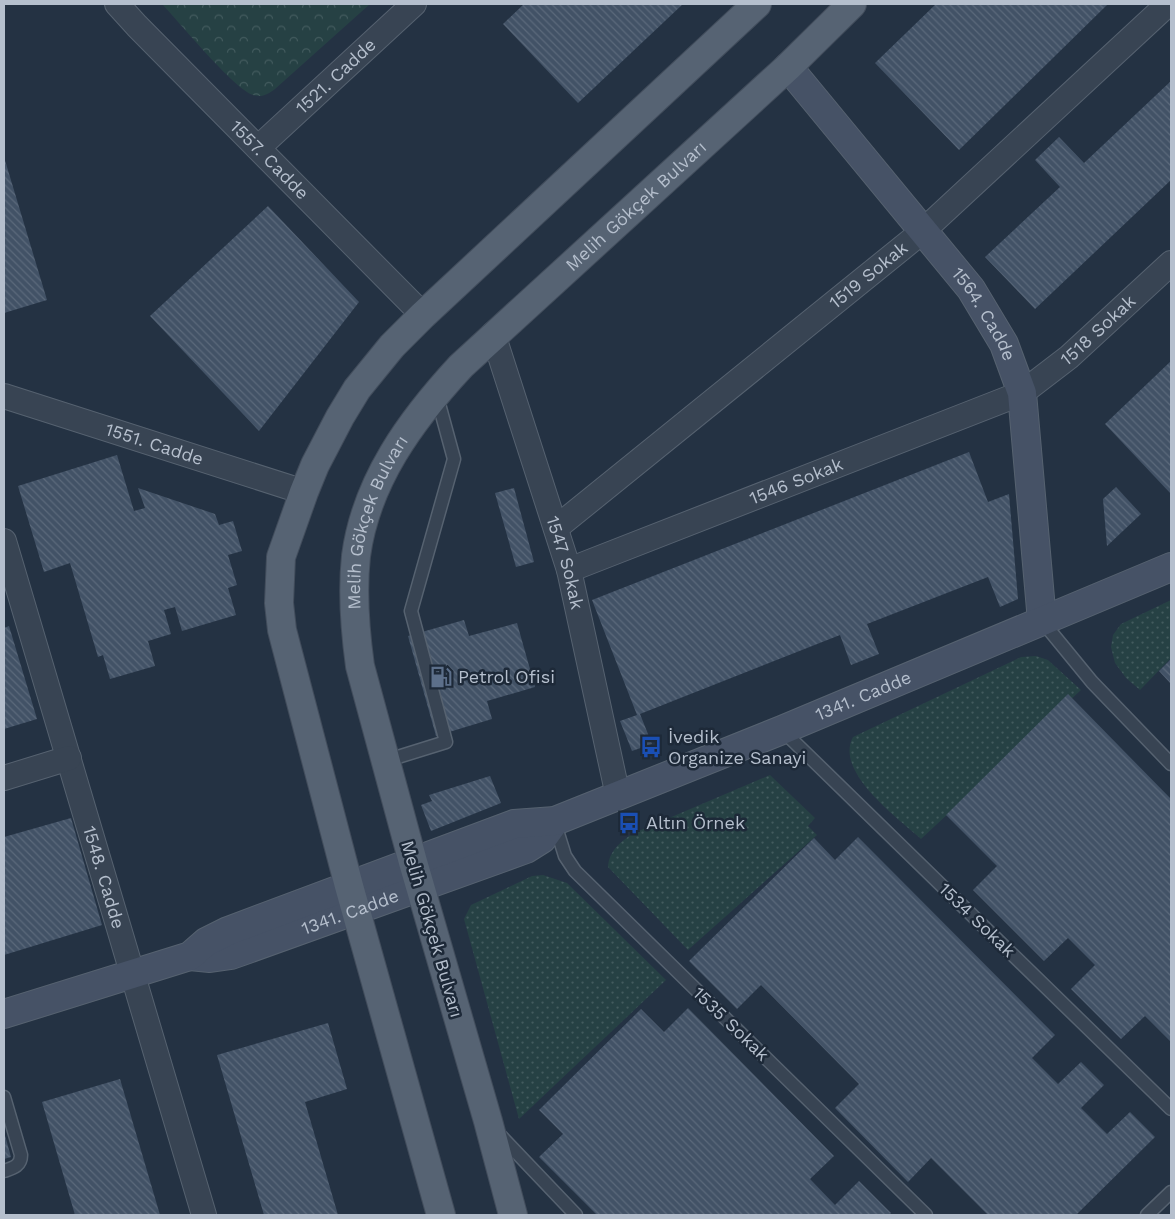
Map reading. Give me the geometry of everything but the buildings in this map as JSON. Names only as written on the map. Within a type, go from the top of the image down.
[{"type":"main road","points":[[441,1215],[353,898],[282,630],[279,603],[281,557],[304,492],[327,440],[357,389],[392,346],[757,4]]},
{"type":"main road","name":"Melih Gökçek Bulvarı","points":[[513,1215],[360,666],[354,595],[356,556],[363,525],[388,460],[436,392],[494,334],[788,67],[852,4]]},
{"type":"street","name":"1557. Cadde","points":[[117,4],[423,315]]},
{"type":"street","name":"1521. Cadde","points":[[258,148],[414,4]]},
{"type":"street","name":"1519 Sokak","points":[[556,528],[922,231],[1168,4]]},
{"type":"street","name":"1564. Cadde","points":[[788,67],[971,289],[1004,344],[1022,393],[1042,620]]},
{"type":"street","name":"1518 Sokak","points":[[1022,393],[1069,357],[1171,264]]},
{"type":"street","name":"1547 Sokak","points":[[494,334],[569,570],[618,796]]},
{"type":"street","name":"1546 Sokak","points":[[569,570],[1022,393]]},
{"type":"street","name":"1551. Cadde","points":[[4,396],[304,492]]},
{"type":"street","name":"1548. Cadde","points":[[4,541],[7,567],[69,758],[204,1215]]},
{"type":"street","name":"1341. Cadde","points":[[4,1014],[190,956],[206,942],[228,931],[353,898],[417,875],[514,824],[555,821],[782,730],[1171,567]]},
{"type":"street","points":[[4,778],[69,758]]},
{"type":"lane","points":[[385,761],[446,742],[411,611],[454,459],[436,392]]},
{"type":"lane","points":[[1042,620],[1092,682],[1171,764]]},
{"type":"lane","name":"1534 Sokak","points":[[782,730],[1171,1109]]},
{"type":"lane","name":"1535 Sokak","points":[[555,821],[565,856],[575,871],[926,1215]]},
{"type":"lane","points":[[4,1097],[21,1155],[21,1161],[17,1166],[4,1171]]},
{"type":"lane","points":[[488,1121],[576,1215]]},
{"type":"lane","points":[[1147,1215],[1171,1192]]},
{"type":"green space","points":[[162,4],[370,4],[275,89],[259,96],[244,90],[233,81]]},
{"type":"green space","points":[[1171,600],[1171,658],[1140,690],[1126,678],[1115,663],[1111,647],[1113,635],[1121,624]]},
{"type":"green space","points":[[1036,656],[1048,660],[1081,690],[921,839],[884,807],[860,779],[852,765],[850,751],[853,737],[1021,657]]},
{"type":"green space","points":[[770,775],[815,818],[808,826],[817,835],[688,950],[608,867],[613,851],[620,843],[634,833]]},
{"type":"green space","points":[[543,875],[567,883],[666,980],[519,1119],[464,919],[471,905],[532,876]]},
{"type":"place","name":"Petrol Ofisi","points":[[441,677]]},
{"type":"place","name":"İvedik Organize Sanayi","points":[[651,747]]},
{"type":"place","name":"Altın Örnek","points":[[629,823]]}]
